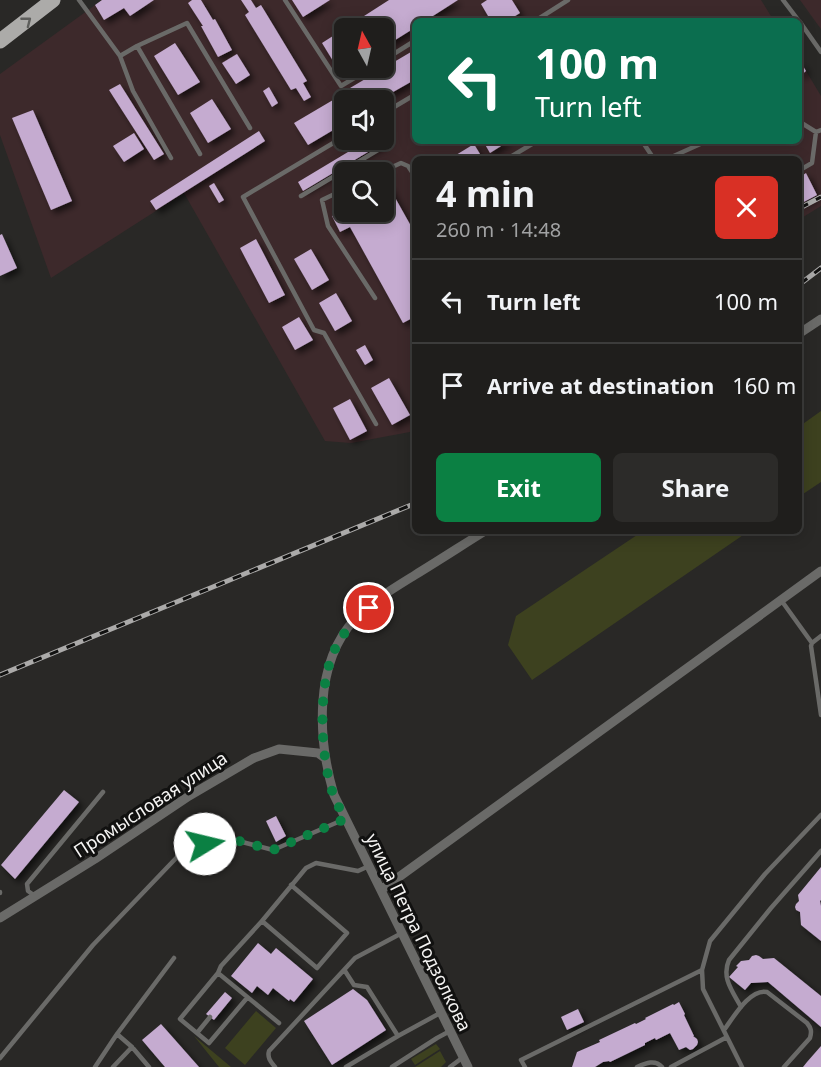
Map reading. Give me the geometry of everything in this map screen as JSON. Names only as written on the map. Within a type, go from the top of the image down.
[{"type":"main road","points":[[0,41],[53,0]]},
{"type":"street","points":[[802,332],[821,319]]},
{"type":"street","name":"улица Петра Подзолкова","points":[[468,1067],[334,795],[325,758],[322,714],[326,677],[331,658],[337,645],[355,620],[383,595],[480,534]]},
{"type":"street","points":[[381,890],[821,571]]},
{"type":"street","name":"Промысловая улица","points":[[2,914],[95,859],[189,796],[254,758],[279,749],[318,753],[325,758]]},
{"type":"lane","points":[[79,0],[120,56],[133,91],[171,158]]},
{"type":"lane","points":[[285,0],[334,75]]},
{"type":"lane","points":[[540,18],[568,0]]},
{"type":"lane","points":[[783,0],[796,18]]},
{"type":"lane","points":[[120,56],[187,23],[250,128]]},
{"type":"lane","points":[[802,26],[821,52]]},
{"type":"lane","points":[[394,54],[412,42]]},
{"type":"lane","points":[[137,46],[200,154]]},
{"type":"lane","points":[[336,78],[341,86],[354,78]]},
{"type":"lane","points":[[394,107],[412,96]]},
{"type":"lane","points":[[802,123],[819,131],[812,163],[802,169]]},
{"type":"lane","points":[[334,143],[243,197],[314,330],[324,333],[376,424]]},
{"type":"lane","points":[[512,156],[532,144]]},
{"type":"lane","points":[[674,156],[700,144]]},
{"type":"lane","points":[[301,196],[378,150]]},
{"type":"lane","points":[[394,166],[401,163],[408,166],[412,172]]},
{"type":"lane","points":[[334,194],[322,200],[328,226],[375,298]]},
{"type":"lane","points":[[781,600],[812,643],[821,714]]},
{"type":"lane","points":[[812,643],[821,636]]},
{"type":"lane","points":[[35,896],[28,891],[27,884],[103,792]]},
{"type":"lane","points":[[742,1067],[703,988],[702,970],[710,941],[765,874],[821,815]]},
{"type":"lane","points":[[0,1058],[93,945],[180,854],[227,838],[273,850],[345,819]]},
{"type":"lane","points":[[741,1008],[726,980],[726,967],[729,960],[766,913],[821,851]]},
{"type":"lane","points":[[248,998],[209,1043],[180,1019],[218,973],[221,966],[306,868],[316,863],[358,871],[369,866]]},
{"type":"lane","points":[[262,921],[317,968],[347,933],[291,885]]},
{"type":"lane","points":[[275,1067],[267,1056],[269,1051],[355,958],[402,933]]},
{"type":"lane","points":[[95,1067],[174,958]]},
{"type":"lane","points":[[525,1067],[521,1060],[702,970]]},
{"type":"lane","points":[[345,971],[354,985],[367,987],[398,1036]]},
{"type":"lane","points":[[218,973],[279,1023]]},
{"type":"lane","points":[[724,1030],[754,994],[767,992],[807,1023],[812,1032],[810,1038],[784,1067]]},
{"type":"lane","points":[[346,1067],[442,1012]]},
{"type":"lane","points":[[197,1033],[210,1017]]},
{"type":"lane","points":[[392,1067],[450,1031]]},
{"type":"lane","points":[[117,1034],[149,1067]]},
{"type":"lane","points":[[670,1067],[727,1037]]},
{"type":"lane","points":[[113,1067],[132,1047]]},
{"type":"lane","points":[[450,1067],[463,1057]]},
{"type":"lane","points":[[637,1067],[648,1062],[656,1062],[662,1067]]},
{"type":"shaded area","points":[[102,0],[761,0],[772,18],[412,18],[412,144],[802,144],[802,64],[821,96],[821,206],[802,218],[802,156],[412,156],[412,432],[351,443],[325,441],[184,193],[51,278],[0,135],[0,74]]},
{"type":"shaded area","points":[[800,0],[821,0],[821,29],[818,25]]},
{"type":"green space","points":[[821,411],[821,482],[802,495],[802,425]]},
{"type":"green space","points":[[639,534],[745,534],[532,680],[508,645],[516,616]]},
{"type":"green space","points":[[256,1011],[276,1028],[245,1065],[225,1048]]},
{"type":"green space","points":[[194,1036],[231,1067],[219,1067]]},
{"type":"green space","points":[[436,1044],[440,1049],[415,1065],[411,1059]]},
{"type":"green space","points":[[440,1051],[446,1062],[441,1067],[415,1067]]},
{"type":"building","points":[[102,0],[154,0],[130,16],[124,8],[104,20],[95,5]]},
{"type":"building","points":[[192,0],[201,0],[213,20],[215,19],[232,50],[218,57],[201,26],[203,26],[188,3]]},
{"type":"building","points":[[241,0],[251,0],[256,8],[261,5],[307,81],[303,83],[311,97],[304,101],[296,88],[291,90],[245,15],[249,12]]},
{"type":"building","points":[[292,0],[330,0],[303,17]]},
{"type":"building","points":[[389,0],[458,0],[430,18],[412,18],[412,30],[394,41],[394,18],[361,18]]},
{"type":"building","points":[[487,0],[512,0],[520,13],[512,18],[489,18],[481,4]]},
{"type":"building","points":[[334,35],[334,63],[322,43]]},
{"type":"building","points":[[175,43],[200,82],[178,95],[154,56]]},
{"type":"building","points":[[412,51],[412,81],[394,91],[351,90],[350,88],[367,78],[394,78],[394,62]]},
{"type":"building","points":[[237,54],[250,75],[236,84],[222,63]]},
{"type":"building","points":[[120,84],[164,154],[154,160],[109,90]]},
{"type":"building","points":[[269,87],[278,103],[272,107],[263,91]]},
{"type":"building","points":[[212,99],[231,129],[208,143],[190,113]]},
{"type":"building","points":[[333,100],[334,102],[334,130],[308,145],[294,123]]},
{"type":"building","points":[[33,110],[72,201],[51,210],[12,118]]},
{"type":"building","points":[[259,131],[265,141],[156,210],[150,201]]},
{"type":"building","points":[[134,133],[144,149],[124,162],[113,146]]},
{"type":"building","points":[[474,144],[481,156],[457,156]]},
{"type":"building","points":[[485,144],[504,144],[490,153]]},
{"type":"building","points":[[351,150],[371,150],[351,162],[334,162],[334,172],[303,191],[298,182]]},
{"type":"building","points":[[806,173],[817,195],[802,203],[802,176]]},
{"type":"building","points":[[214,183],[224,200],[219,203],[209,186]]},
{"type":"building","points":[[394,196],[412,228],[412,318],[403,323],[350,227],[340,232],[335,222],[394,222]]},
{"type":"building","points":[[2,234],[17,268],[0,276],[0,235]]},
{"type":"building","points":[[256,239],[285,295],[269,303],[240,248]]},
{"type":"building","points":[[311,249],[329,280],[312,290],[294,259]]},
{"type":"building","points":[[336,293],[352,321],[335,331],[319,303]]},
{"type":"building","points":[[299,317],[313,340],[295,350],[282,327]]},
{"type":"building","points":[[365,345],[373,360],[365,365],[356,350]]},
{"type":"building","points":[[389,378],[410,415],[392,425],[371,388]]},
{"type":"building","points":[[350,399],[367,431],[350,440],[333,408]]},
{"type":"building","points":[[64,790],[79,802],[15,879],[1,865]]},
{"type":"building","points":[[276,816],[286,836],[276,842],[266,821]]},
{"type":"building","points":[[821,867],[821,941],[801,925],[800,912],[795,907],[799,901],[798,895]]},
{"type":"building","points":[[258,943],[271,954],[276,948],[313,979],[294,1002],[290,999],[289,1001],[273,988],[268,995],[257,986],[252,993],[231,976]]},
{"type":"building","points":[[756,955],[763,959],[774,958],[821,996],[821,1027],[768,982],[751,983],[745,990],[729,977],[741,961],[749,960]]},
{"type":"building","points":[[353,989],[367,1000],[386,1030],[332,1065],[304,1021]]},
{"type":"building","points":[[225,992],[232,998],[214,1020],[206,1014]]},
{"type":"building","points":[[679,1002],[693,1036],[698,1042],[693,1049],[686,1047],[679,1050],[670,1033],[656,1040],[655,1038],[610,1062],[603,1062],[595,1067],[572,1067],[577,1052]]},
{"type":"building","points":[[578,1009],[584,1022],[567,1030],[561,1017]]},
{"type":"building","points":[[161,1024],[199,1067],[165,1067],[142,1040]]},
{"type":"building","points":[[821,1046],[821,1067],[803,1067],[807,1062]]},
{"type":"railway","points":[[802,207],[821,197]]},
{"type":"railway","points":[[802,282],[821,268]]},
{"type":"railway","points":[[0,675],[412,505]]},
{"type":"route","points":[[205,844],[227,838],[273,850],[345,819],[334,795],[325,758],[322,714],[326,677],[337,645],[355,620],[369,608]]}]
